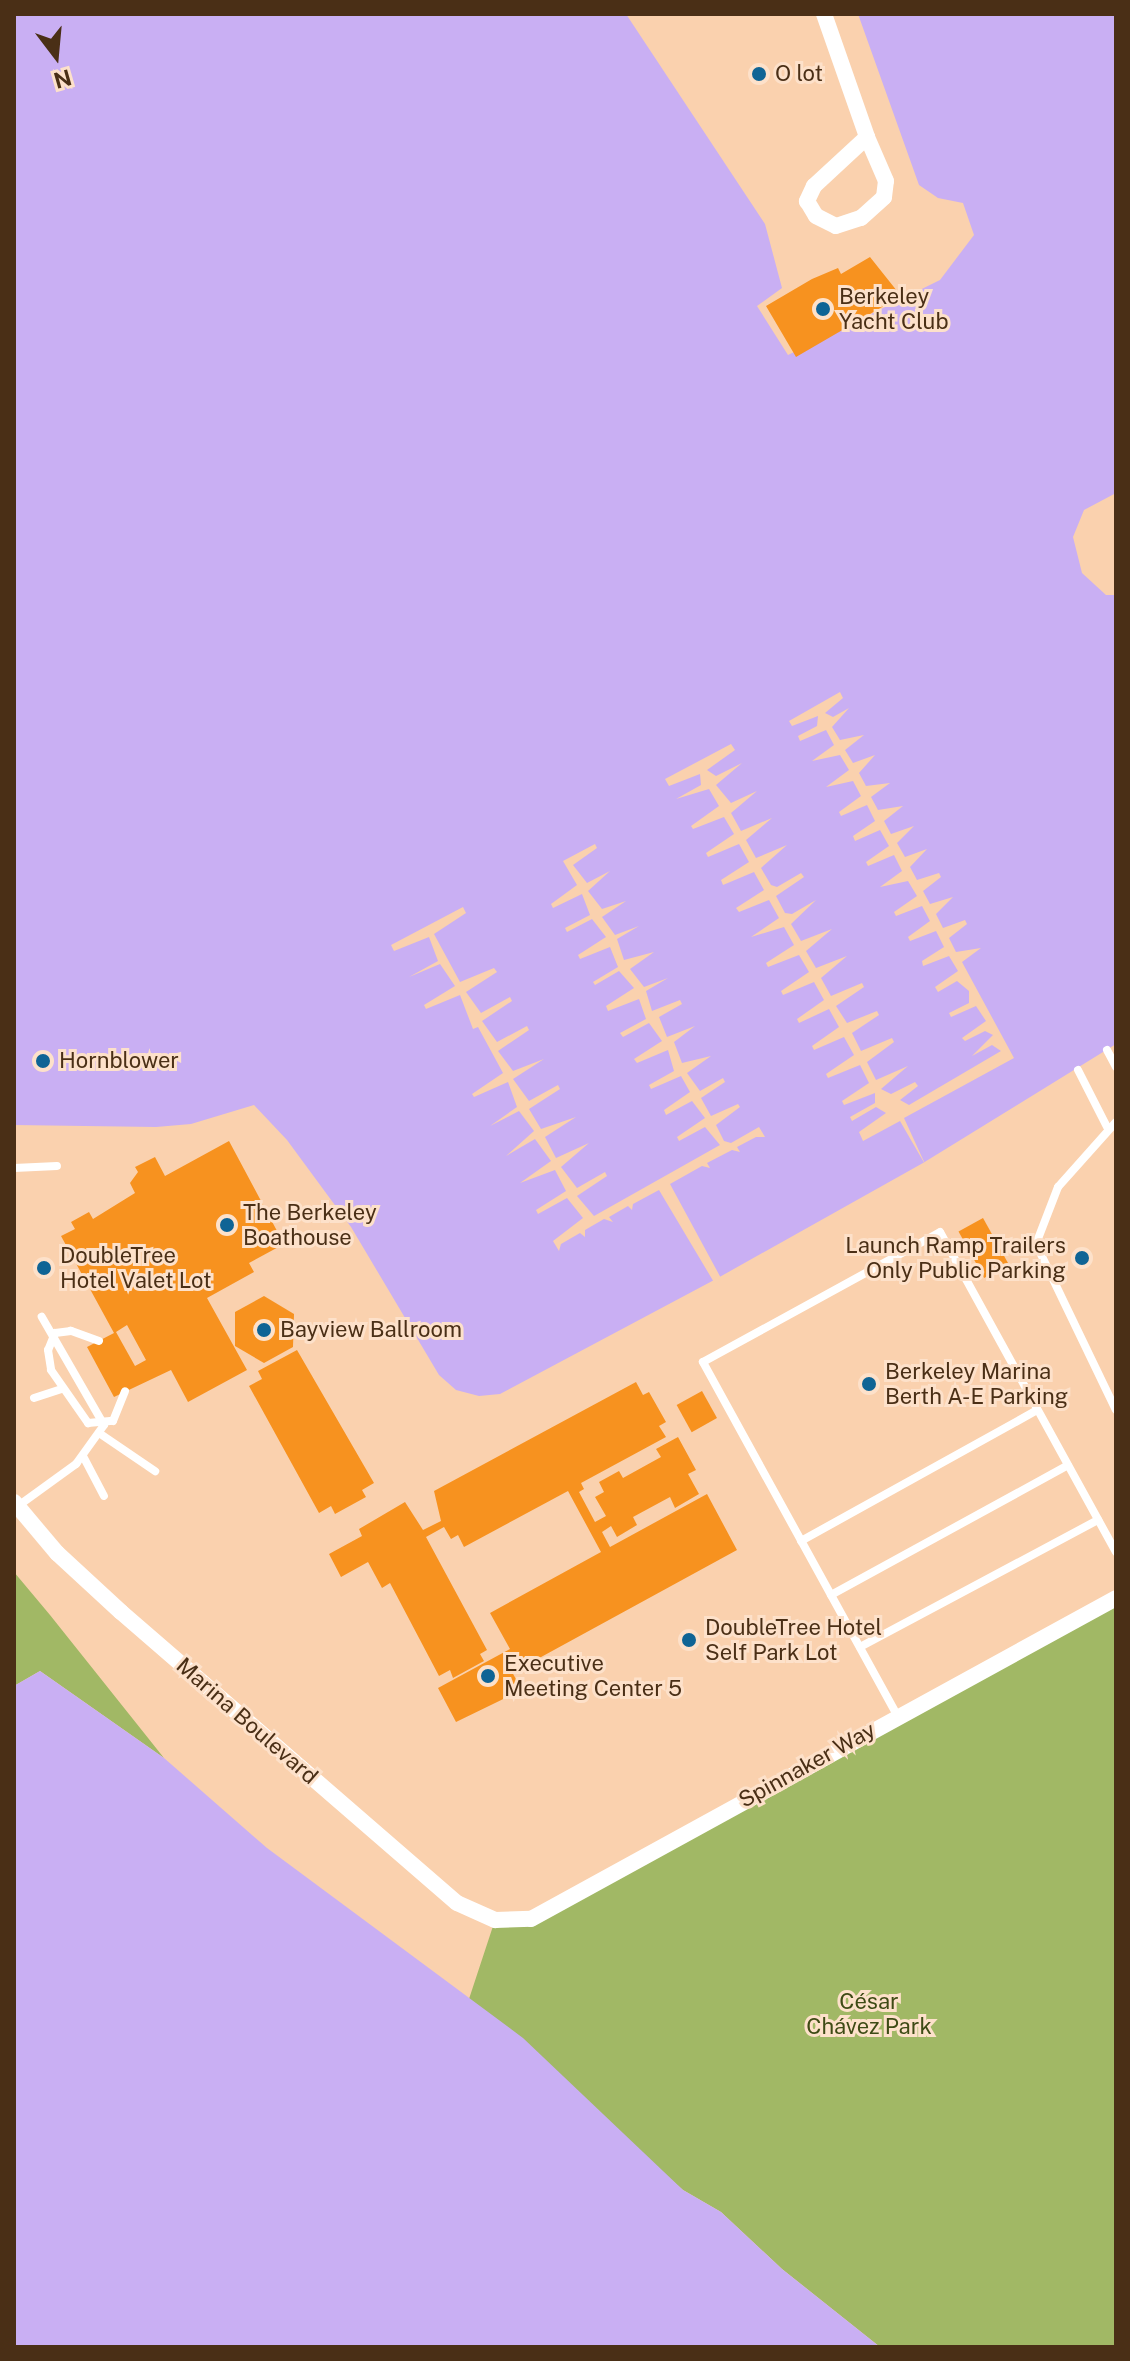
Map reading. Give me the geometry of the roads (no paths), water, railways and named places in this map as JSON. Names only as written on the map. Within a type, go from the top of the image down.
[{"type":"street","points":[[824,14],[867,137],[886,181],[877,206],[836,226],[816,216],[807,201],[814,186],[867,137]]},
{"type":"street","name":"Marina Boulevard","points":[[16,1504],[57,1553],[169,1654],[457,1903],[495,1920]]},
{"type":"street","name":"Spinnaker Way","points":[[495,1920],[531,1919],[897,1715],[1116,1598]]},
{"type":"lane","points":[[1107,1050],[1116,1067]]},
{"type":"lane","points":[[1078,1070],[1112,1125],[1058,1187],[1036,1244],[1116,1410]]},
{"type":"lane","points":[[14,1168],[57,1166]]},
{"type":"lane","points":[[897,1715],[703,1362],[940,1232],[1116,1552]]},
{"type":"lane","points":[[42,1317],[55,1333],[102,1429]]},
{"type":"lane","points":[[55,1333],[71,1331],[99,1341]]},
{"type":"lane","points":[[55,1333],[48,1350],[62,1389],[78,1415],[102,1429],[155,1471]]},
{"type":"lane","points":[[34,1398],[62,1389]]},
{"type":"lane","points":[[16,1504],[83,1456],[102,1429],[120,1412],[125,1391]]},
{"type":"lane","points":[[801,1541],[1037,1410]]},
{"type":"lane","points":[[83,1456],[104,1496]]},
{"type":"lane","points":[[831,1595],[1068,1465]]},
{"type":"lane","points":[[860,1647],[1098,1520]]},
{"type":"place","name":"O lot","points":[[759,74]]},
{"type":"place","name":"Berkeley Yacht Club","points":[[823,309]]},
{"type":"place","name":"Hornblower","points":[[43,1061]]},
{"type":"place","name":"The Berkeley Boathouse","points":[[227,1225]]},
{"type":"place","name":"Launch Ramp Trailers Only Public Parking","points":[[1082,1258]]},
{"type":"place","name":"DoubleTree Hotel Valet Lot","points":[[44,1268]]},
{"type":"place","name":"Bayview Ballroom","points":[[264,1330]]},
{"type":"place","name":"Berkeley Marina Berth A-E Parking","points":[[869,1384]]},
{"type":"place","name":"DoubleTree Hotel Self Park Lot","points":[[689,1640]]},
{"type":"place","name":"Executive Meeting Center 5","points":[[488,1676]]},
{"type":"park label","name":"César Chávez Park","points":[[869,2014]]}]
